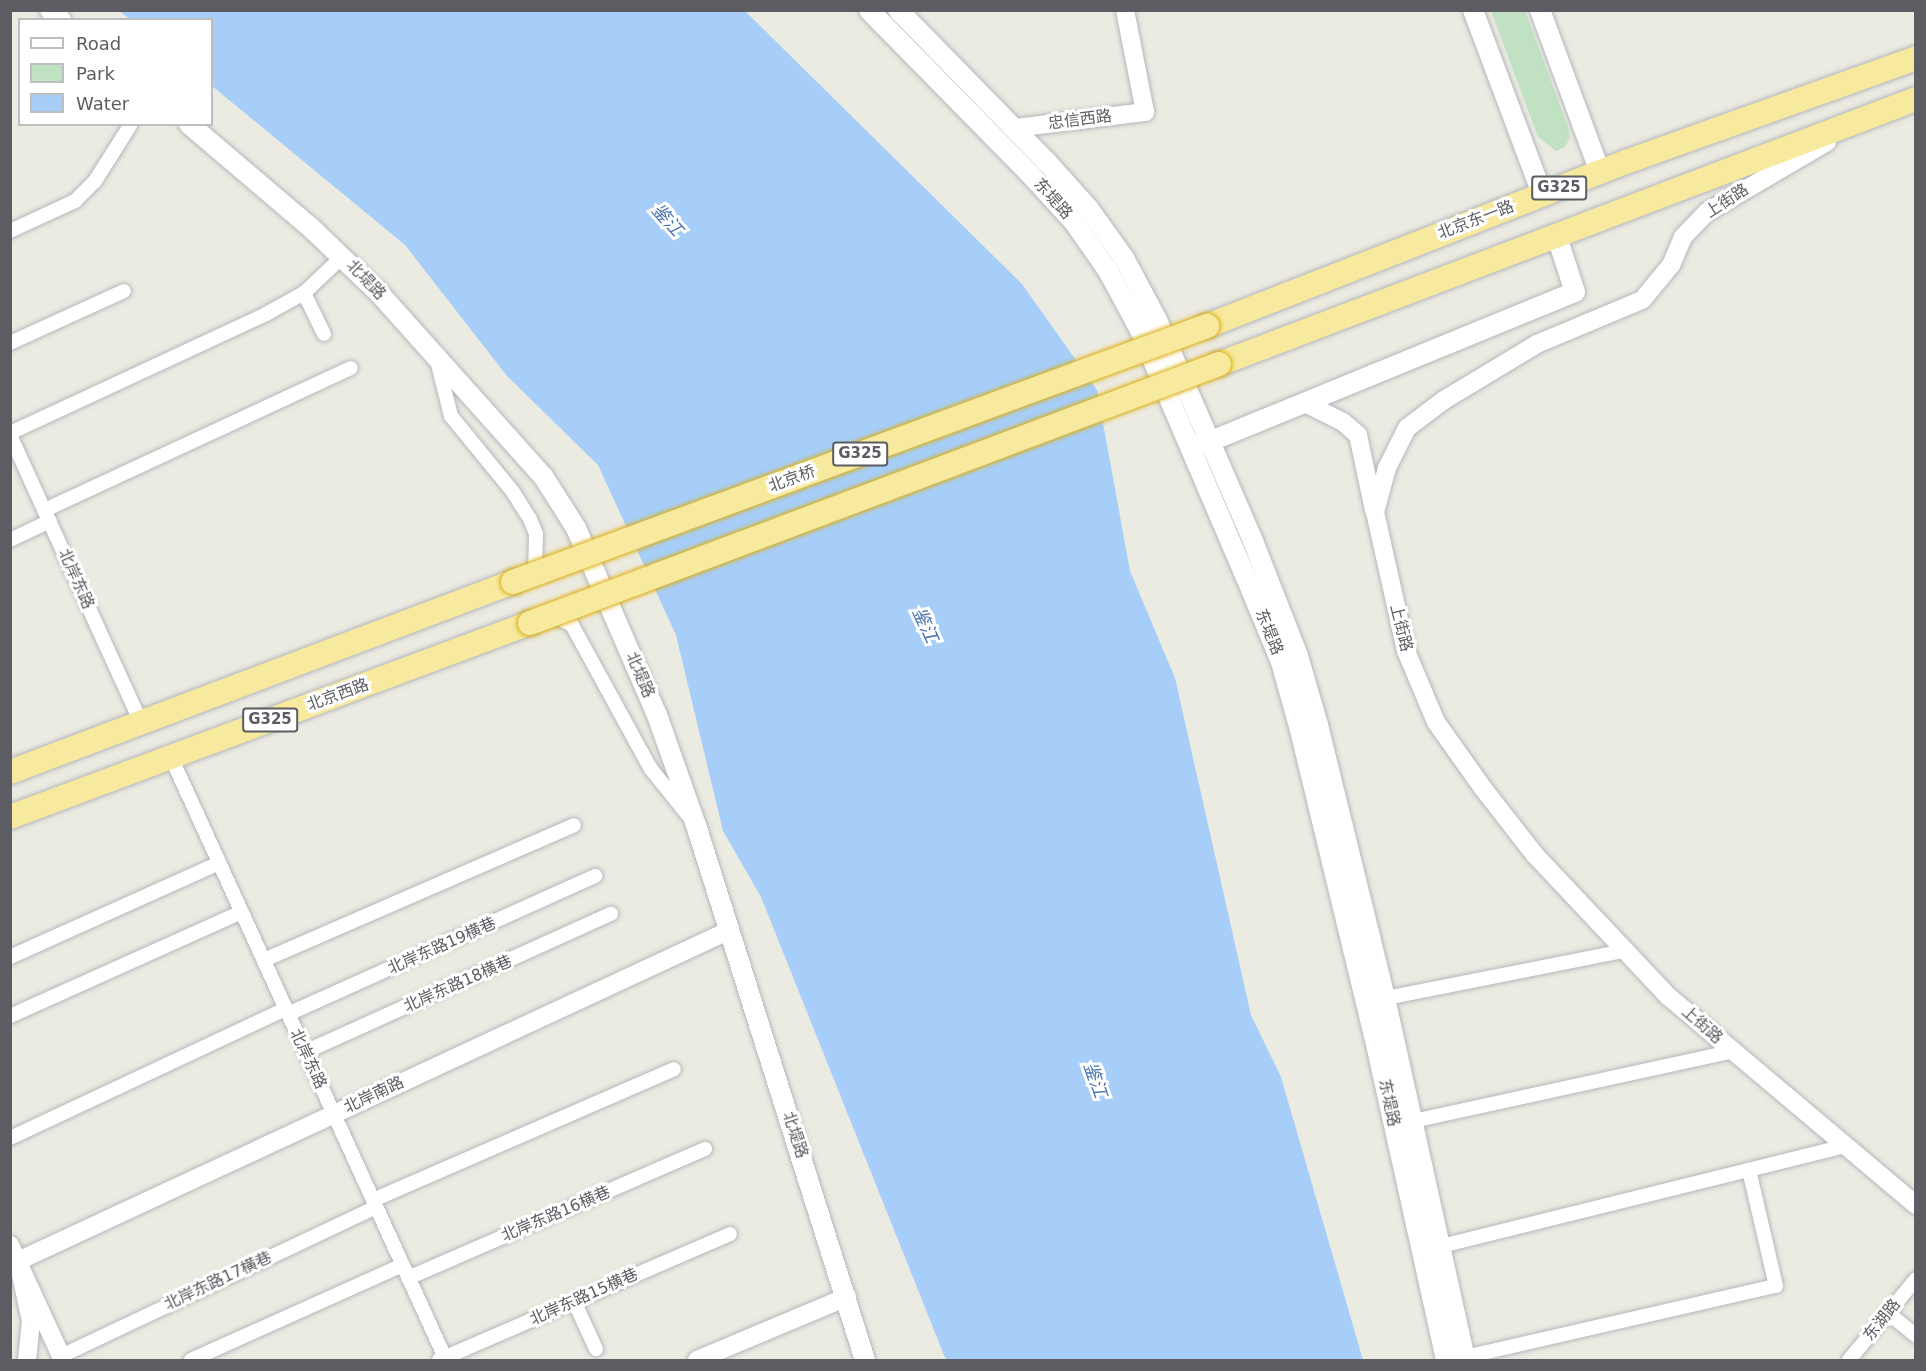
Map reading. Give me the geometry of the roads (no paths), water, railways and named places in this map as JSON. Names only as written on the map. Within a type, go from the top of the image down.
[{"type":"highway","name":"北京东一路","points":[[1207,326],[1600,172],[1916,58]]},
{"type":"highway","name":"G325","points":[[540,619],[1916,99]]},
{"type":"highway","name":"北京桥","points":[[524,578],[1207,326]]},
{"type":"highway","name":"G325","points":[[10,772],[524,578]]},
{"type":"highway","name":"北京西路","points":[[10,817],[540,619]]},
{"type":"main road","name":"东堤路","points":[[869,10],[991,131],[1074,222],[1126,303],[1191,450],[1281,662],[1376,1000],[1414,1120],[1440,1246],[1459,1359]]},
{"type":"main road","name":"东堤路","points":[[898,10],[1015,128],[1089,209],[1124,258],[1157,320],[1210,442],[1298,656],[1376,1000],[1394,1125],[1459,1359]]},
{"type":"main road","points":[[1473,10],[1542,194]]},
{"type":"main road","points":[[1540,10],[1600,172]]},
{"type":"main road","name":"北堤路","points":[[191,126],[342,256],[436,356],[543,476],[576,528],[657,715],[696,825],[847,1297],[865,1360]]},
{"type":"main road","points":[[1191,450],[1575,292],[1556,234]]},
{"type":"street","name":"忠信西路","points":[[1015,128],[1145,112],[1125,10]]},
{"type":"street","name":"上街路","points":[[1875,114],[1707,212],[1683,237],[1671,265],[1642,300],[1537,344],[1444,400],[1407,428],[1387,468],[1375,512],[1406,651],[1436,722],[1535,855],[1669,997],[1916,1205]]},
{"type":"street","points":[[10,231],[75,201],[95,181],[129,126]]},
{"type":"street","points":[[10,434],[266,314],[304,293],[342,256]]},
{"type":"street","points":[[10,342],[124,291]]},
{"type":"street","points":[[304,293],[324,334]]},
{"type":"street","points":[[436,356],[451,416],[513,492],[530,519],[536,534],[524,578]]},
{"type":"street","points":[[10,540],[47,516],[351,368]]},
{"type":"street","points":[[1305,403],[1343,422],[1358,435],[1375,512]]},
{"type":"street","name":"北岸东路","points":[[10,434],[141,723]]},
{"type":"street","points":[[540,619],[572,626],[651,770],[696,825]]},
{"type":"street","name":"北岸东路","points":[[171,757],[408,1278],[443,1360]]},
{"type":"street","points":[[264,960],[574,825]]},
{"type":"street","points":[[10,957],[219,863]]},
{"type":"street","name":"北岸东路19横巷","points":[[10,1138],[595,876]]},
{"type":"street","points":[[10,1016],[241,912]]},
{"type":"street","name":"北岸东路18横巷","points":[[306,1052],[611,914]]},
{"type":"street","name":"北岸南路","points":[[14,1253],[334,1114],[730,930]]},
{"type":"street","points":[[1376,1000],[1624,951]]},
{"type":"street","points":[[1394,1125],[1733,1051]]},
{"type":"street","name":"北岸东路17横巷","points":[[62,1358],[374,1203],[674,1069]]},
{"type":"street","points":[[1440,1246],[1844,1146]]},
{"type":"street","name":"北岸东路16横巷","points":[[408,1278],[705,1149]]},
{"type":"street","points":[[1459,1359],[1776,1286],[1749,1170]]},
{"type":"street","name":"北岸东路15横巷","points":[[443,1360],[730,1234]]},
{"type":"street","points":[[14,1253],[62,1358]]},
{"type":"street","points":[[14,1253],[31,1321],[27,1360]]},
{"type":"street","points":[[191,1360],[402,1265]]},
{"type":"street","name":"东湖路","points":[[1849,1360],[1916,1279]]},
{"type":"street","points":[[697,1360],[847,1297]]},
{"type":"street","points":[[574,1301],[596,1349]]},
{"type":"street","points":[[1888,1313],[1916,1336]]},
{"type":"water","name":"鉴江","points":[[119,11],[745,11],[1022,284],[1097,390],[1130,571],[1175,678],[1251,1015],[1281,1077],[1363,1360],[946,1360],[761,897],[723,831],[676,635],[598,465],[507,376],[405,245],[213,87],[213,18],[129,18]]}]
